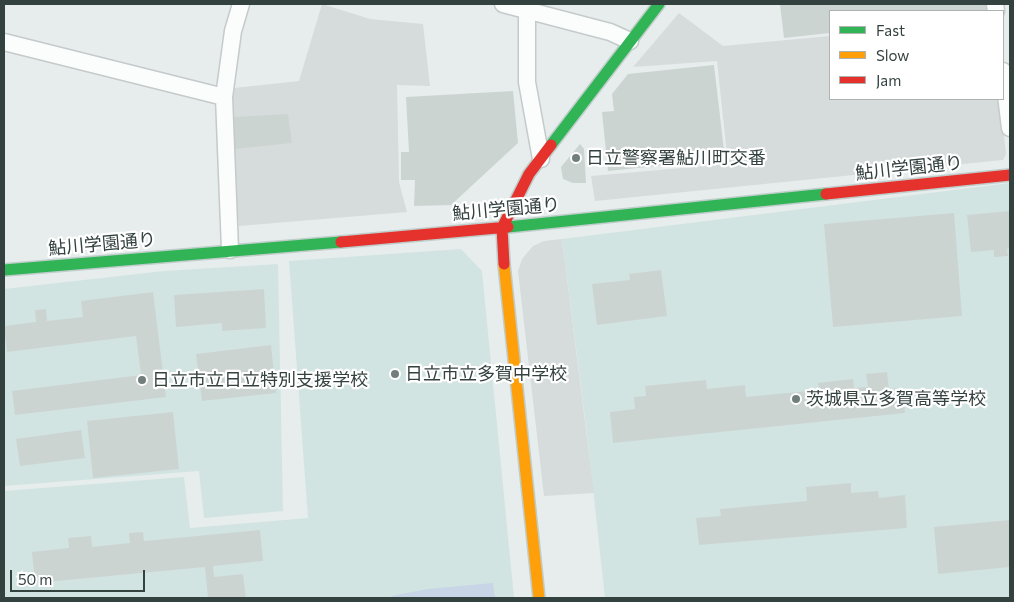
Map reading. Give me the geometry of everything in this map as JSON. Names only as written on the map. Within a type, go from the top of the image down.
[{"type":"street","points":[[230,250],[224,97],[233,31],[241,4]]},
{"type":"street","points":[[503,4],[610,32],[630,41]]},
{"type":"street","points":[[539,598],[504,273],[502,228],[529,174],[659,4]]},
{"type":"street","points":[[528,10],[528,82],[541,159]]},
{"type":"street","points":[[4,42],[224,97]]},
{"type":"street","points":[[1004,79],[1009,120]]},
{"type":"street","name":"鮎川学園通り","points":[[4,270],[502,228],[1010,176]]},
{"type":"shaded area","points":[[322,4],[370,19],[423,24],[430,86],[397,85],[399,182],[407,212],[239,226],[235,193],[231,118],[234,88],[299,81]]},
{"type":"shaded area","points":[[679,13],[723,46],[829,36],[829,100],[1000,100],[1006,154],[1003,160],[595,201],[591,176],[728,164],[717,61],[633,67]]},
{"type":"shaded area","name":"茨城県立多賀高等学校","points":[[1010,183],[1010,598],[605,598],[587,434],[562,239]]},
{"type":"shaded area","points":[[562,239],[594,493],[544,496],[518,271],[522,259],[533,246],[544,241]]},
{"type":"shaded area","name":"日立市立多賀中学校","points":[[461,249],[482,271],[514,598],[4,598],[4,491],[184,477],[190,528],[308,518],[289,261]]},
{"type":"shaded area","name":"日立市立日立特別支援学校","points":[[278,264],[283,511],[204,518],[199,471],[4,486],[4,289],[164,271]]},
{"type":"shaded area","points":[[493,583],[495,598],[387,598],[428,589]]},
{"type":"building","points":[[780,4],[989,4],[989,10],[829,10],[829,33],[784,38]]},
{"type":"building","points":[[714,65],[725,159],[608,171],[602,112],[614,111],[612,94],[628,74]]},
{"type":"building","points":[[513,91],[518,143],[451,205],[414,206],[415,180],[401,180],[401,152],[409,152],[406,97]]},
{"type":"building","points":[[288,114],[292,143],[234,149],[233,117]]},
{"type":"building","name":"日立警察署鮎川町交番","points":[[580,144],[584,149],[586,183],[573,183],[563,179],[561,167]]},
{"type":"building","points":[[1010,211],[1010,248],[1007,249],[1008,256],[994,257],[994,250],[971,252],[967,215]]},
{"type":"building","points":[[954,213],[962,316],[833,327],[824,224]]},
{"type":"building","points":[[661,270],[667,316],[597,325],[592,284],[630,280],[629,274]]},
{"type":"building","points":[[264,289],[266,328],[222,331],[222,323],[176,327],[174,295]]},
{"type":"building","points":[[153,292],[166,397],[15,415],[12,391],[141,375],[136,336],[7,352],[4,326],[36,322],[35,310],[46,309],[47,321],[83,317],[81,301]]},
{"type":"building","points":[[271,345],[276,393],[202,401],[196,354]]},
{"type":"building","points":[[887,372],[889,389],[902,388],[905,413],[613,443],[610,412],[635,409],[634,397],[646,396],[645,386],[706,380],[707,389],[745,385],[746,397],[819,390],[818,383],[853,379],[854,388],[868,387],[866,374]]},
{"type":"building","points":[[173,412],[179,469],[93,478],[87,421]]},
{"type":"building","points":[[81,430],[85,458],[20,466],[16,439]]},
{"type":"building","points":[[851,483],[851,493],[878,491],[879,498],[905,495],[907,528],[699,545],[696,518],[721,516],[720,509],[807,501],[806,487]]},
{"type":"building","points":[[1010,520],[1010,567],[938,574],[934,527]]},
{"type":"building","points":[[260,530],[263,561],[213,566],[214,577],[243,574],[246,598],[208,598],[205,567],[35,583],[32,552],[69,548],[68,538],[91,536],[92,547],[130,543],[129,533],[143,532],[144,541]]},
{"type":"traffic: fast","points":[[551,145],[659,4]]},
{"type":"traffic: fast","points":[[508,227],[826,194]]},
{"type":"traffic: fast","points":[[4,270],[341,242]]},
{"type":"traffic: slow","points":[[504,264],[539,598]]},
{"type":"traffic: jam","points":[[504,264],[502,228],[529,174],[551,145]]},
{"type":"traffic: jam","points":[[826,194],[1010,175]]},
{"type":"traffic: jam","points":[[341,242],[508,227]]},
{"type":"place","name":"日立警察署鮎川町交番","points":[[576,158]]},
{"type":"place","name":"日立市立多賀中学校","points":[[395,374]]},
{"type":"place","name":"日立市立日立特別支援学校","points":[[142,380]]},
{"type":"place","name":"茨城県立多賀高等学校","points":[[796,399]]}]
